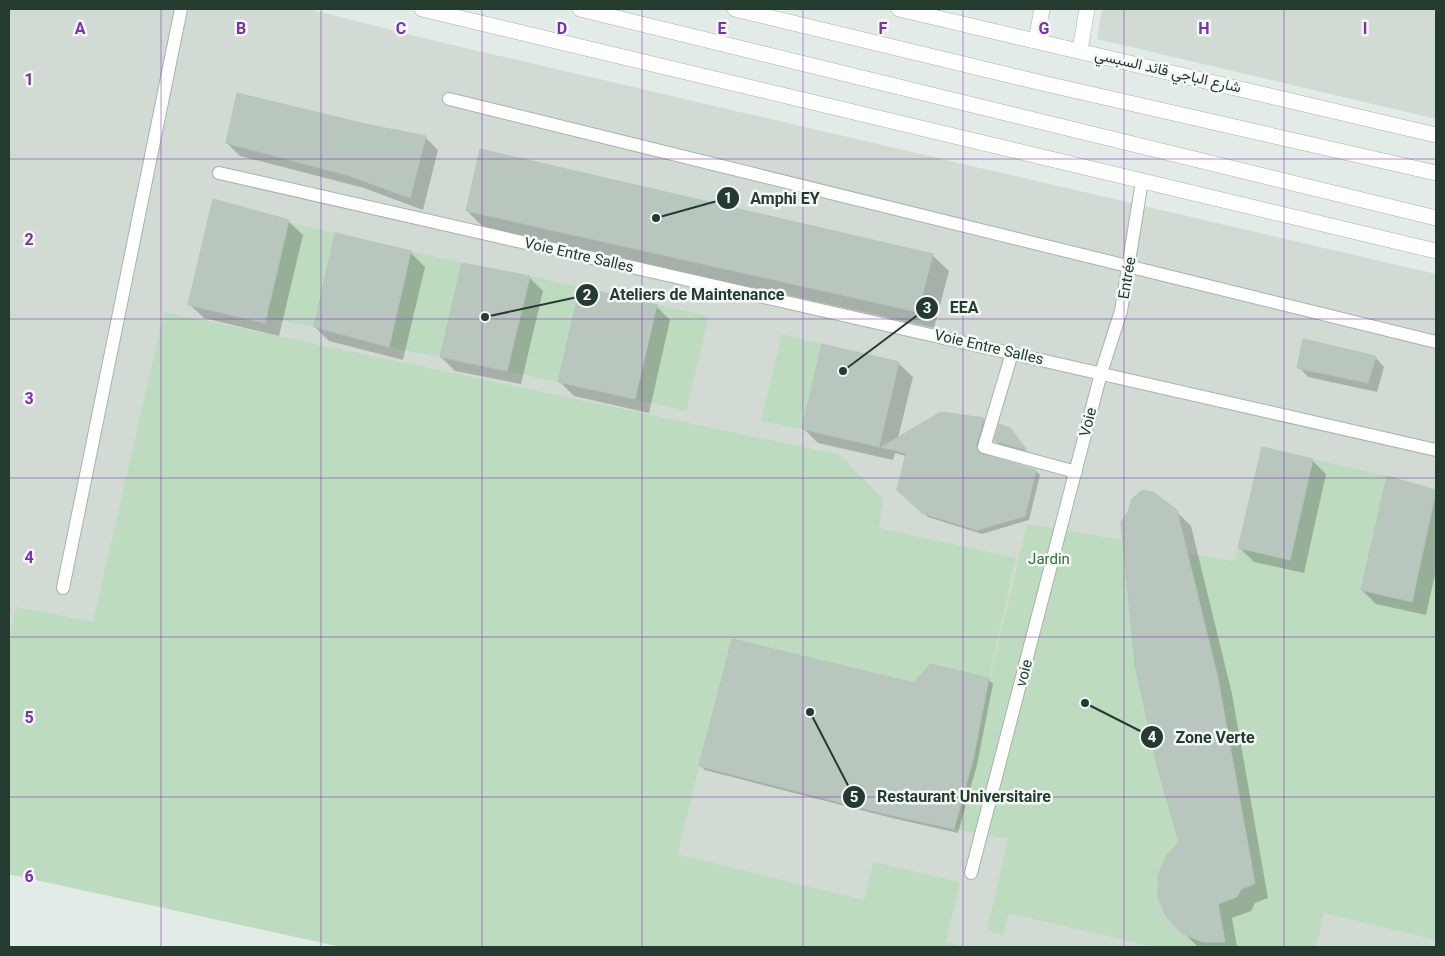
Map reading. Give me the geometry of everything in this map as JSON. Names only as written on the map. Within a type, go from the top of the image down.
[{"type":"street","points":[[422,9],[1436,250]]},
{"type":"street","points":[[580,9],[1436,218]]},
{"type":"street","points":[[735,9],[1042,83],[1436,173]]},
{"type":"street","name":"شارع الباجي قائد السبسي","points":[[899,9],[1436,135]]},
{"type":"street","points":[[1036,41],[1042,9]]},
{"type":"street","points":[[1080,50],[1087,9]]},
{"type":"lane","points":[[63,588],[181,9]]},
{"type":"lane","points":[[449,99],[1436,342]]},
{"type":"lane","name":"Voie Entre Salles","points":[[218,174],[1436,450]]},
{"type":"lane","name":"Entrée","points":[[1101,373],[1121,311],[1142,181]]},
{"type":"lane","points":[[1012,353],[984,446],[1076,472]]},
{"type":"lane","name":"Voie","points":[[1076,472],[1101,373]]},
{"type":"lane","name":"voie","points":[[971,874],[1076,472]]},
{"type":"shaded area","points":[[9,9],[309,9],[427,39],[1436,274],[1436,947],[342,947],[9,874]]},
{"type":"shaded area","points":[[1102,9],[1436,9],[1436,119],[1097,39]]},
{"type":"green space","points":[[285,222],[335,233],[314,327],[263,317]]},
{"type":"green space","points":[[411,251],[462,263],[440,357],[389,347]]},
{"type":"green space","points":[[530,276],[580,287],[558,382],[507,371]]},
{"type":"green space","points":[[657,305],[709,316],[686,411],[635,399]]},
{"type":"green space","points":[[164,312],[840,455],[883,499],[879,528],[1016,558],[989,678],[930,664],[914,683],[732,639],[677,854],[864,900],[873,862],[960,882],[946,942],[965,947],[342,947],[9,874],[9,642],[16,607],[93,622]]},
{"type":"green space","points":[[782,334],[822,344],[802,429],[761,421]]},
{"type":"green space","name":"Jardin","points":[[1313,459],[1387,476],[1361,590],[1412,602],[1436,496],[1436,940],[1324,913],[1316,947],[1154,947],[1009,913],[1003,935],[987,930],[1008,839],[954,829],[1027,524],[1123,540],[1179,842],[1167,856],[1160,869],[1157,885],[1158,896],[1167,916],[1182,932],[1202,942],[1225,942],[1218,904],[1237,897],[1241,889],[1243,820],[1219,679],[1187,553],[1235,562],[1238,548],[1290,560]]},
{"type":"building","points":[[237,93],[365,124],[426,136],[410,198],[350,176],[226,143]]},
{"type":"building","points":[[480,149],[933,254],[918,312],[466,211]]},
{"type":"building","points":[[213,199],[289,220],[265,323],[188,305]]},
{"type":"building","points":[[335,233],[411,251],[389,347],[314,327]]},
{"type":"building","points":[[462,263],[530,276],[507,371],[440,357]]},
{"type":"building","points":[[580,287],[657,305],[635,399],[558,382]]},
{"type":"building","points":[[1303,339],[1376,356],[1368,383],[1297,368]]},
{"type":"building","points":[[822,344],[899,362],[879,447],[802,429]]},
{"type":"building","points":[[941,412],[984,418],[976,445],[979,453],[1036,470],[1025,516],[977,530],[922,513],[897,490],[906,453],[881,447]]},
{"type":"building","points":[[999,424],[1010,428],[1027,450],[994,441]]},
{"type":"building","points":[[1262,447],[1313,459],[1290,560],[1238,548]]},
{"type":"building","points":[[1387,476],[1436,490],[1412,602],[1361,590]]},
{"type":"building","points":[[1142,490],[1153,492],[1177,510],[1218,679],[1255,884],[1241,889],[1237,897],[1218,904],[1225,942],[1203,942],[1183,934],[1167,918],[1158,898],[1158,875],[1167,855],[1179,842],[1158,769],[1135,665],[1121,522],[1128,512],[1132,499]]},
{"type":"building","points":[[732,639],[914,683],[930,664],[989,678],[973,760],[954,829],[886,814],[699,766]]},
{"type":"place","name":"Amphi EY","points":[[656,218]]},
{"type":"place","name":"Ateliers de Maintenance","points":[[485,317]]},
{"type":"place","name":"EEA","points":[[843,371]]},
{"type":"place","name":"Zone Verte","points":[[1085,703]]},
{"type":"place","name":"Restaurant Universitaire","points":[[810,712]]}]
